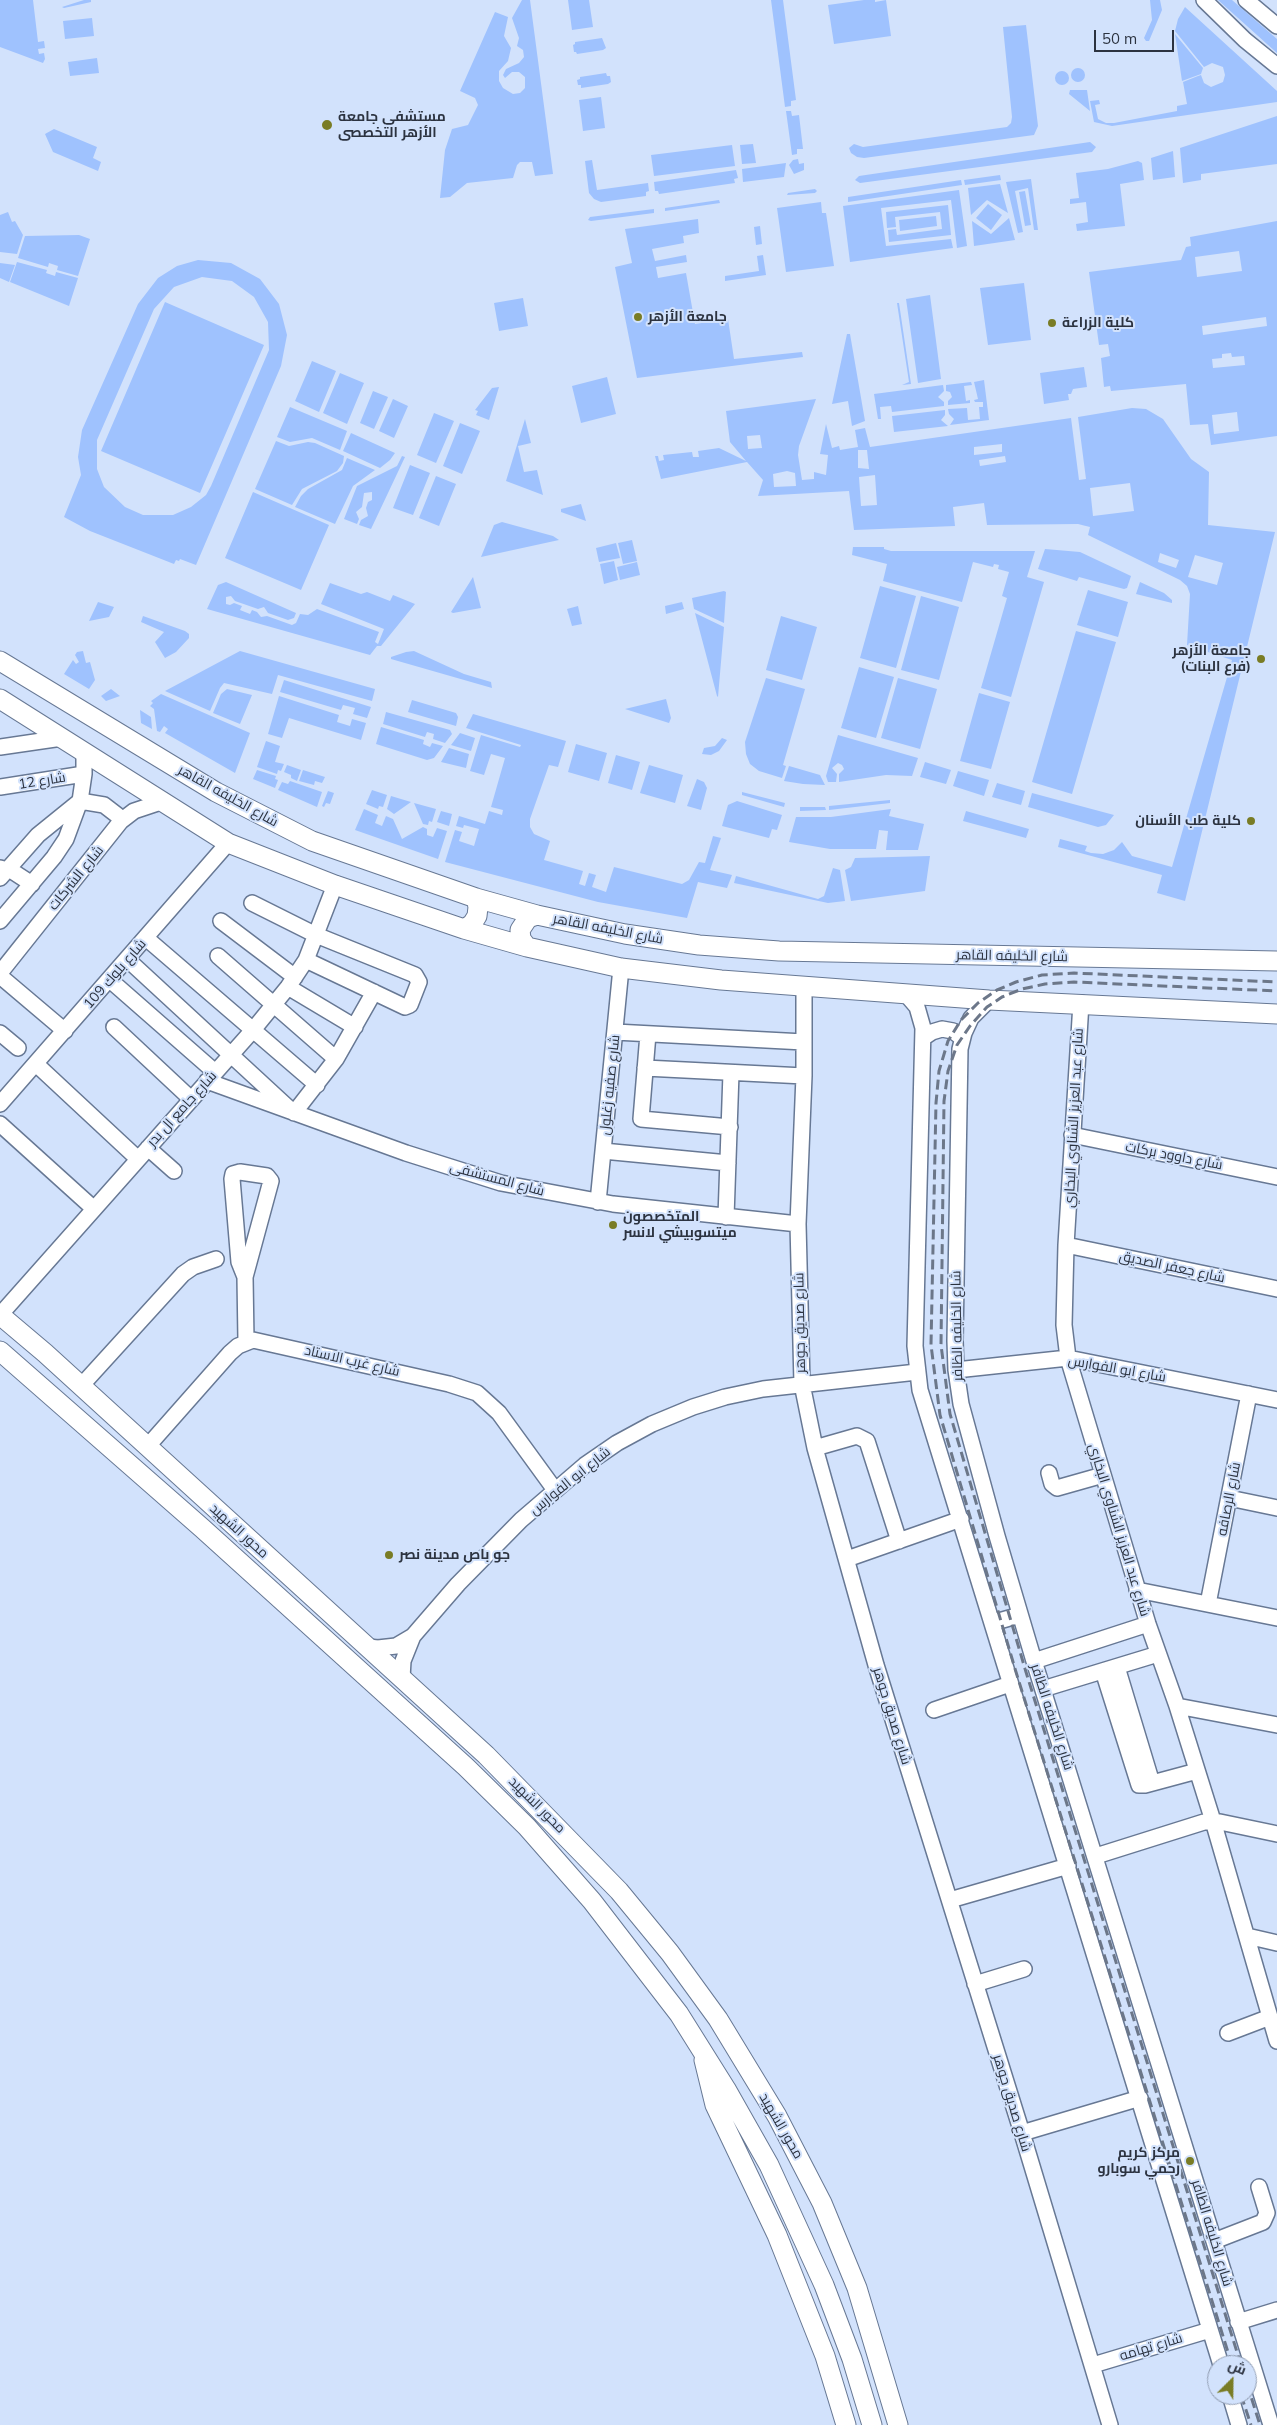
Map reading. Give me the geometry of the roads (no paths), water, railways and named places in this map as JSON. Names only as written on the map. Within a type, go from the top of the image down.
[{"type":"main road","name":"شارع الخليفه القاهر","points":[[1,662],[208,787],[264,818],[341,852],[476,898],[536,915],[625,934],[691,944],[778,951],[1277,961]]},
{"type":"main road","points":[[0,699],[164,800],[228,843],[334,885],[464,929],[527,947],[622,968],[721,980],[989,1000],[1277,1014]]},
{"type":"main road","points":[[464,929],[472,924],[477,916],[476,898]]},
{"type":"main road","points":[[527,947],[521,940],[520,930],[528,918],[536,915]]},
{"type":"main road","name":"محور الشهيد","points":[[0,1315],[45,1353],[368,1647],[525,1793],[619,1891],[670,1953],[718,2019],[793,2144],[836,2232],[857,2288],[898,2425]]},
{"type":"main road","points":[[2,1352],[15,1344],[18,1330]]},
{"type":"main road","name":"محور الشهيد","points":[[2,1352],[446,1749],[499,1799],[592,1901],[653,1978],[703,2051],[748,2127],[807,2245],[852,2359],[872,2425]]},
{"type":"main road","points":[[23,1371],[29,1360],[45,1353]]},
{"type":"main road","points":[[703,2051],[707,2078],[715,2105],[777,2235],[825,2356],[846,2425]]},
{"type":"street","points":[[1204,0],[1245,40],[1277,66]]},
{"type":"street","points":[[1246,0],[1277,26]]},
{"type":"street","points":[[0,747],[62,738]]},
{"type":"street","points":[[0,920],[32,884],[66,839],[80,801],[84,774],[84,751]]},
{"type":"street","name":"شارع 12","points":[[0,787],[84,774]]},
{"type":"street","name":"شارع الشركات","points":[[0,974],[121,821],[134,811],[164,800]]},
{"type":"street","points":[[80,801],[104,806],[117,815],[121,821]]},
{"type":"street","points":[[32,884],[2,872],[47,828],[80,801]]},
{"type":"street","name":"شارع بلوك 109","points":[[0,1104],[228,843]]},
{"type":"street","name":"شارع جامع ال بدر","points":[[0,1315],[232,1054],[292,982],[306,960],[334,885]]},
{"type":"street","points":[[252,903],[316,935],[418,978],[418,986],[410,1005],[407,1007],[306,960]]},
{"type":"street","points":[[221,921],[292,982],[354,1027]]},
{"type":"street","points":[[146,938],[317,1085]]},
{"type":"street","points":[[218,956],[273,1006],[336,1059]]},
{"type":"street","points":[[127,960],[232,1054],[294,1113],[336,1059],[374,992]]},
{"type":"street","name":"شارع صفيه زغلول","points":[[598,1202],[622,968]]},
{"type":"street","points":[[0,974],[65,1031]]},
{"type":"street","points":[[110,980],[211,1076]]},
{"type":"street","name":"شارع صديق جوهر","points":[[804,987],[804,1076],[798,1224],[802,1384],[815,1448],[876,1665],[1022,2133],[1110,2425]]},
{"type":"street","name":"شارع الخليفه الظافر","points":[[905,993],[920,1014],[923,1038],[915,1346],[917,1372],[924,1406],[1140,2098],[1218,2355]]},
{"type":"street","name":"شارع الخليفه الظافر","points":[[989,1000],[971,1018],[962,1038],[960,1059],[956,1370],[961,1404],[1020,1615],[1271,2425]]},
{"type":"street","name":"شارع عبد العزيز الشناوي البخاري","points":[[1081,1003],[1066,1245],[1064,1325],[1068,1358],[1137,1590],[1177,1706],[1213,1821],[1277,2041]]},
{"type":"street","points":[[114,1027],[191,1099]]},
{"type":"street","points":[[923,1038],[932,1032],[942,1029],[953,1031],[962,1038]]},
{"type":"street","points":[[615,1032],[804,1042]]},
{"type":"street","points":[[0,1033],[18,1048]]},
{"type":"street","points":[[648,1034],[641,1119],[730,1127]]},
{"type":"street","points":[[36,1064],[138,1159]]},
{"type":"street","points":[[645,1068],[804,1076]]},
{"type":"street","points":[[726,1217],[731,1073]]},
{"type":"street","name":"شارع المستشفى","points":[[211,1076],[294,1113],[406,1153],[501,1182],[598,1202],[798,1224]]},
{"type":"street","points":[[0,1124],[94,1208]]},
{"type":"street","name":"شارع داوود بركات","points":[[1072,1136],[1277,1177]]},
{"type":"street","points":[[148,1148],[174,1171]]},
{"type":"street","points":[[604,1151],[728,1162]]},
{"type":"street","points":[[147,1447],[230,1353],[246,1341],[245,1277],[271,1181],[267,1176],[237,1172],[233,1174],[232,1179],[239,1262],[245,1277]]},
{"type":"street","name":"شارع جعفر الصديق","points":[[1066,1245],[1277,1289]]},
{"type":"street","points":[[81,1386],[183,1274],[193,1267],[216,1259]]},
{"type":"street","name":"شارع غرب الاستاد","points":[[246,1341],[262,1341],[449,1384],[477,1393],[489,1401],[499,1413],[555,1490]]},
{"type":"street","name":"شارع ابو الفوارس","points":[[956,1370],[1068,1358],[1277,1400]]},
{"type":"street","name":"شارع ابو الفوارس","points":[[368,1647],[396,1646],[413,1636],[489,1551],[555,1490],[585,1465],[617,1443],[676,1414],[725,1397],[763,1389],[917,1372]]},
{"type":"street","name":"شارع الرصافه","points":[[1208,1604],[1249,1394]]},
{"type":"street","points":[[815,1448],[857,1436],[866,1441],[900,1541]]},
{"type":"street","points":[[1049,1473],[1052,1484],[1057,1488],[1103,1475]]},
{"type":"street","points":[[1229,1498],[1277,1508]]},
{"type":"street","points":[[847,1559],[961,1520]]},
{"type":"street","points":[[1137,1590],[1277,1618]]},
{"type":"street","points":[[992,1623],[1020,1615]]},
{"type":"street","points":[[1034,1661],[1148,1624]]},
{"type":"street","name":"شارع ابو الفوارس","points":[[402,1678],[406,1652],[413,1636]]},
{"type":"street","points":[[1043,1689],[1158,1654]]},
{"type":"street","points":[[1110,1669],[1137,1783],[1142,1786],[1197,1771]]},
{"type":"street","points":[[934,1710],[1010,1684]]},
{"type":"street","points":[[1177,1706],[1277,1725]]},
{"type":"street","points":[[1096,1856],[1196,1824],[1213,1821],[1277,1834]]},
{"type":"street","points":[[950,1900],[1068,1866]]},
{"type":"street","points":[[1247,1936],[1277,1942]]},
{"type":"street","points":[[975,1984],[1024,1969]]},
{"type":"street","points":[[1228,2032],[1270,2018]]},
{"type":"street","points":[[1022,2133],[1140,2098]]},
{"type":"street","points":[[1214,2242],[1263,2222],[1266,2218],[1266,2208],[1259,2186]]},
{"type":"street","points":[[1238,2322],[1277,2310]]},
{"type":"street","name":"شارع تهامه","points":[[1093,2365],[1210,2330]]},
{"type":"street","points":[[1233,2405],[1239,2425]]},
{"type":"railway","points":[[1229,2355],[1016,1672],[940,1415],[931,1345],[936,1103],[939,1071],[948,1041],[961,1020],[978,1003],[997,990],[1016,982],[1042,975],[1074,973],[1277,982]]},
{"type":"railway","points":[[1238,2355],[1026,1672],[950,1414],[941,1345],[944,1101],[948,1071],[957,1045],[970,1026],[987,1007],[1002,997],[1022,989],[1045,984],[1074,982],[1277,991]]},
{"type":"railway","points":[[1244,2405],[1251,2425]]},
{"type":"railway","points":[[1254,2405],[1260,2425]]},
{"type":"place","name":"مستشفى جامعة الأزهر التخصصى","points":[[327,125]]},
{"type":"place","name":"جامعة الأزهر","points":[[638,317]]},
{"type":"place","name":"كلية الزراعة","points":[[1052,323]]},
{"type":"place","name":"جامعة الأزهر (فرع البنات)","points":[[1261,659]]},
{"type":"place","name":"كلية طب الأسنان","points":[[1251,821]]},
{"type":"place","name":"المتخصصون ميتسوبيشي لانسر","points":[[613,1225]]},
{"type":"place","name":"جو باص مدينة نصر","points":[[389,1555]]},
{"type":"place","name":"مركز كريم رحمي سوبارو","points":[[1190,2161]]}]
